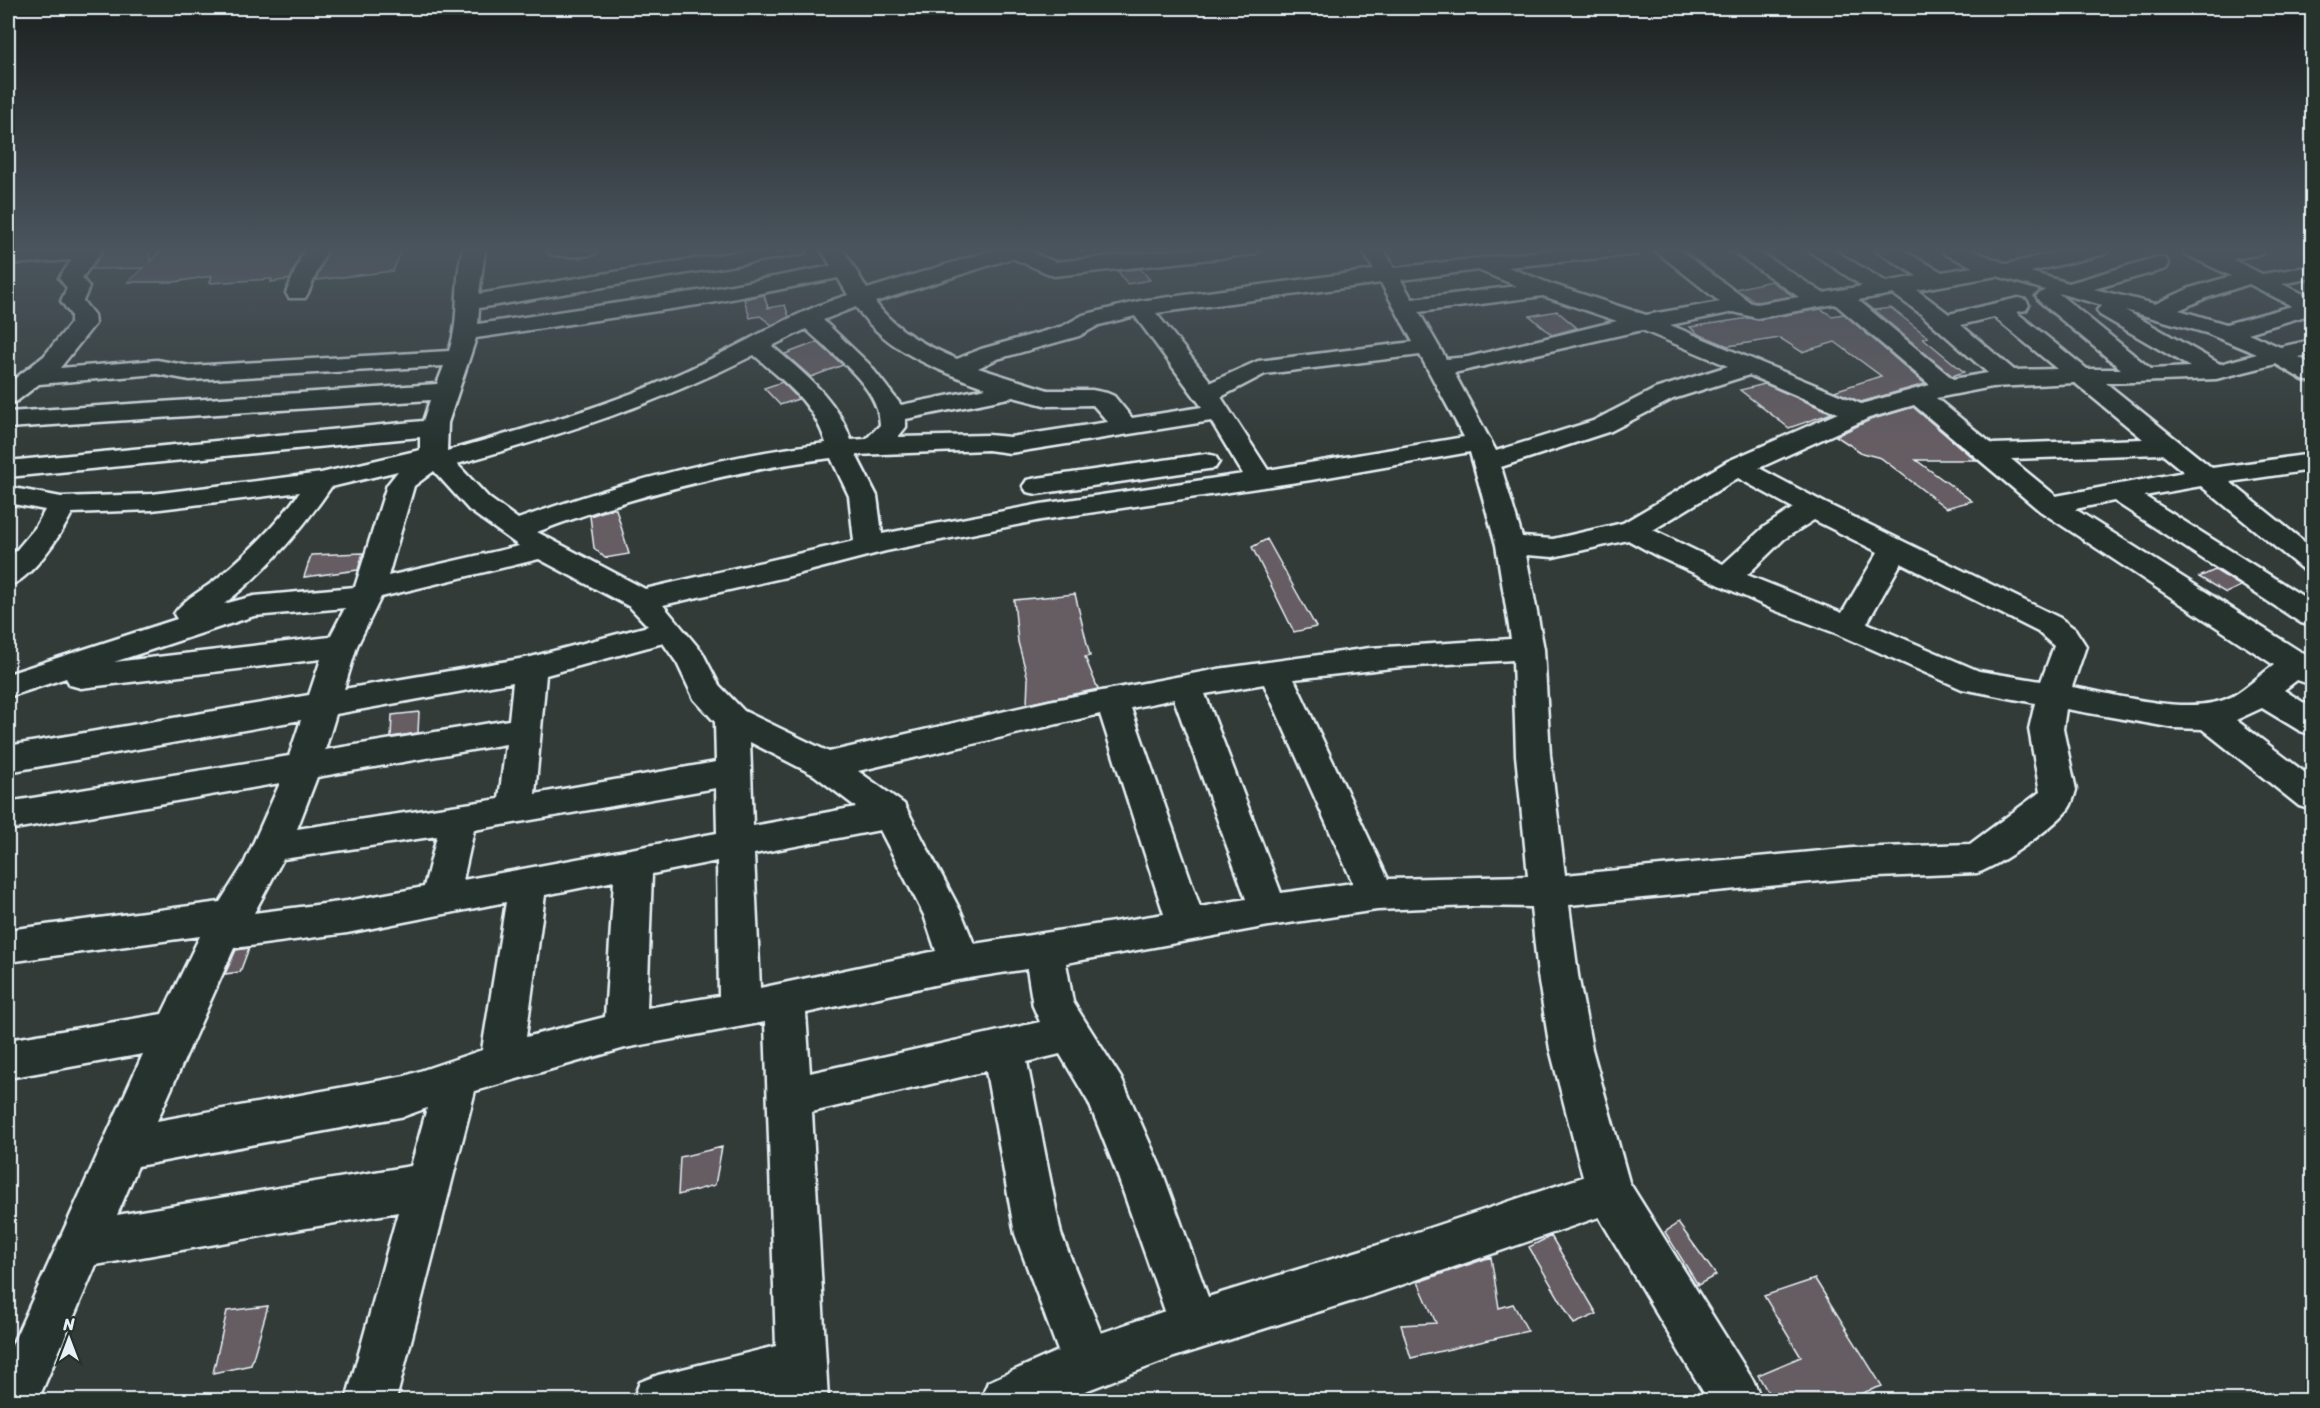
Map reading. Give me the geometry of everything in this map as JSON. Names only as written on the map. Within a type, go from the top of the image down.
[{"type":"street","points":[[8,396],[53,361],[83,324],[82,315]]},
{"type":"street","points":[[16,1381],[82,1244],[175,1030],[226,925],[270,847],[291,803],[341,646],[367,593],[401,485],[409,475],[422,466],[436,447],[447,391],[466,333],[467,315]]},
{"type":"street","points":[[466,333],[587,315]]},
{"type":"street","points":[[8,469],[89,463],[436,447],[549,430],[684,381],[816,315]]},
{"type":"street","points":[[875,315],[887,331],[915,350],[1015,389],[1046,398],[1098,398],[1105,401],[1126,428]]},
{"type":"street","points":[[959,367],[989,354],[1071,331],[1091,320],[1113,315]]},
{"type":"street","points":[[1145,315],[1213,403],[1249,481]]},
{"type":"street","points":[[1409,315],[1484,453],[1510,545],[1528,649],[1533,755],[1558,975],[1571,1049],[1609,1191],[1736,1401]]},
{"type":"street","points":[[1621,315],[1860,413]]},
{"type":"street","points":[[515,530],[598,501],[707,472],[784,455],[902,442],[959,444],[984,441],[1010,445],[1153,424],[1213,403],[1251,371],[1278,364],[1434,357],[1468,364],[1643,322],[1684,315]]},
{"type":"street","points":[[1851,315],[1948,387]]},
{"type":"street","points":[[1934,315],[1944,321],[2008,378]]},
{"type":"street","points":[[1944,321],[1972,315]]},
{"type":"street","points":[[2005,315],[2313,562]]},
{"type":"street","points":[[2085,315],[2145,376]]},
{"type":"street","points":[[2106,315],[2216,372]]},
{"type":"street","points":[[2172,315],[2229,331],[2282,354],[2313,375]]},
{"type":"street","points":[[2229,331],[2285,315]]},
{"type":"street","points":[[807,318],[876,385],[894,414],[893,427],[874,446]]},
{"type":"street","points":[[755,344],[814,395],[832,424],[841,450],[863,496],[869,546]]},
{"type":"street","points":[[1510,545],[1553,548],[1632,530],[1738,467],[1860,413],[1948,387],[2008,378],[2081,375],[2145,376],[2216,372],[2248,367],[2282,354],[2313,347]]},
{"type":"street","points":[[34,377],[157,367],[190,373],[458,358]]},
{"type":"street","points":[[1039,499],[1249,481],[1484,453],[1602,426],[1664,394],[1748,368]]},
{"type":"street","points":[[894,414],[1015,389]]},
{"type":"street","points":[[8,420],[447,391]]},
{"type":"street","points":[[1917,395],[2050,505],[2304,670]]},
{"type":"street","points":[[1153,424],[1206,462],[1249,481]]},
{"type":"street","points":[[1010,445],[1024,458],[1034,474],[1039,499]]},
{"type":"street","points":[[1986,452],[2168,446]]},
{"type":"street","points":[[8,495],[62,505],[152,502],[321,481],[436,447]]},
{"type":"street","points":[[436,447],[453,478],[479,504],[543,549],[641,600],[670,631],[691,660],[706,691],[732,719],[826,766],[891,814],[911,857],[942,912],[954,941],[957,963]]},
{"type":"street","points":[[641,600],[786,568],[1039,499],[1206,462]]},
{"type":"street","points":[[2050,505],[2208,477],[2313,462]]},
{"type":"street","points":[[122,1148],[405,1096],[456,1080],[501,1062],[626,1030],[740,1010],[957,963],[1187,926],[1269,910],[1377,895],[1471,891],[1549,892],[1853,863],[1904,863],[1977,858],[2025,825],[2056,799],[2058,790],[2046,729],[2053,693],[2070,646],[2064,636],[2049,625],[2009,604],[1893,550],[1738,467]]},
{"type":"street","points":[[152,638],[231,585],[252,567],[283,535],[321,481]]},
{"type":"street","points":[[2120,494],[2313,616]]},
{"type":"street","points":[[8,577],[56,520],[62,505]]},
{"type":"street","points":[[1727,576],[1774,533],[1811,508]]},
{"type":"street","points":[[1632,530],[1667,550],[1785,603],[1849,627],[1973,681],[2053,693],[2174,716],[2210,717],[2244,704],[2260,692],[2304,670]]},
{"type":"street","points":[[8,686],[254,606],[367,593],[543,549]]},
{"type":"street","points":[[1849,627],[1893,550]]},
{"type":"street","points":[[8,759],[531,668],[670,631]]},
{"type":"street","points":[[8,686],[341,646]]},
{"type":"street","points":[[826,766],[1112,701],[1274,671],[1422,653],[1528,649]]},
{"type":"street","points":[[516,810],[531,668]]},
{"type":"street","points":[[1274,671],[1377,895]]},
{"type":"street","points":[[1186,687],[1269,910]]},
{"type":"street","points":[[2260,692],[2313,723]]},
{"type":"street","points":[[1112,701],[1187,926]]},
{"type":"street","points":[[2210,717],[2313,797]]},
{"type":"street","points":[[732,719],[740,1010]]},
{"type":"street","points":[[8,816],[525,729]]},
{"type":"street","points":[[270,847],[516,810],[734,772]]},
{"type":"street","points":[[8,946],[226,925],[347,917],[891,814]]},
{"type":"street","points":[[440,900],[459,818]]},
{"type":"street","points":[[626,1030],[634,862]]},
{"type":"street","points":[[501,1062],[528,884]]},
{"type":"street","points":[[1044,950],[1053,1006],[1068,1034],[1085,1056],[1106,1092],[1139,1171],[1194,1325]]},
{"type":"street","points":[[658,1401],[802,1383],[785,1000]]},
{"type":"street","points":[[8,1059],[175,1030]]},
{"type":"street","points":[[789,1097],[1068,1034]]},
{"type":"street","points":[[1003,1048],[1038,1234],[1088,1363]]},
{"type":"street","points":[[371,1401],[456,1080]]},
{"type":"street","points":[[82,1244],[428,1185]]},
{"type":"street","points":[[1006,1401],[1088,1363],[1194,1325],[1375,1270],[1609,1191]]},
{"type":"building","points":[[749,315],[788,315],[789,317],[772,325],[760,316],[750,318]]},
{"type":"building","points":[[1561,315],[1577,328],[1552,335],[1530,316]]},
{"type":"building","points":[[1788,315],[1845,315],[1925,384],[1861,402],[1834,391],[1881,376],[1835,342],[1802,352],[1780,338],[1728,346],[1698,334],[1690,327],[1749,318],[1757,320]]},
{"type":"building","points":[[1880,315],[1900,315],[1928,337],[1923,338],[1964,372],[1952,376]]},
{"type":"building","points":[[817,342],[843,365],[811,377],[785,354]]},
{"type":"building","points":[[782,382],[798,399],[780,405],[764,388]]},
{"type":"building","points":[[1765,384],[1832,413],[1789,428],[1740,390]]},
{"type":"building","points":[[1913,407],[1975,460],[1916,460],[1972,501],[1946,508],[1881,458],[1862,453],[1836,436],[1870,420]]},
{"type":"building","points":[[616,509],[629,554],[605,558],[594,548],[590,516]]},
{"type":"building","points":[[1267,539],[1316,627],[1294,632],[1252,547]]},
{"type":"building","points":[[363,553],[358,570],[304,577],[311,555]]},
{"type":"building","points":[[2215,570],[2241,586],[2226,593],[2199,577]]},
{"type":"building","points":[[1075,594],[1090,656],[1085,657],[1098,689],[1027,704],[1028,679],[1018,642],[1014,600]]},
{"type":"building","points":[[419,712],[418,733],[391,737],[392,715]]},
{"type":"building","points":[[249,948],[240,972],[225,974],[236,950]]},
{"type":"building","points":[[722,1147],[715,1185],[678,1195],[680,1157]]},
{"type":"building","points":[[1678,1223],[1716,1275],[1698,1285],[1665,1232]]},
{"type":"building","points":[[1551,1236],[1597,1314],[1574,1324],[1529,1247]]},
{"type":"building","points":[[1491,1257],[1499,1308],[1513,1304],[1528,1331],[1411,1358],[1401,1325],[1436,1323],[1418,1282]]},
{"type":"building","points":[[1815,1279],[1882,1386],[1840,1401],[1773,1401],[1758,1375],[1801,1357],[1764,1296]]},
{"type":"building","points":[[268,1306],[251,1365],[213,1373],[227,1311]]}]
